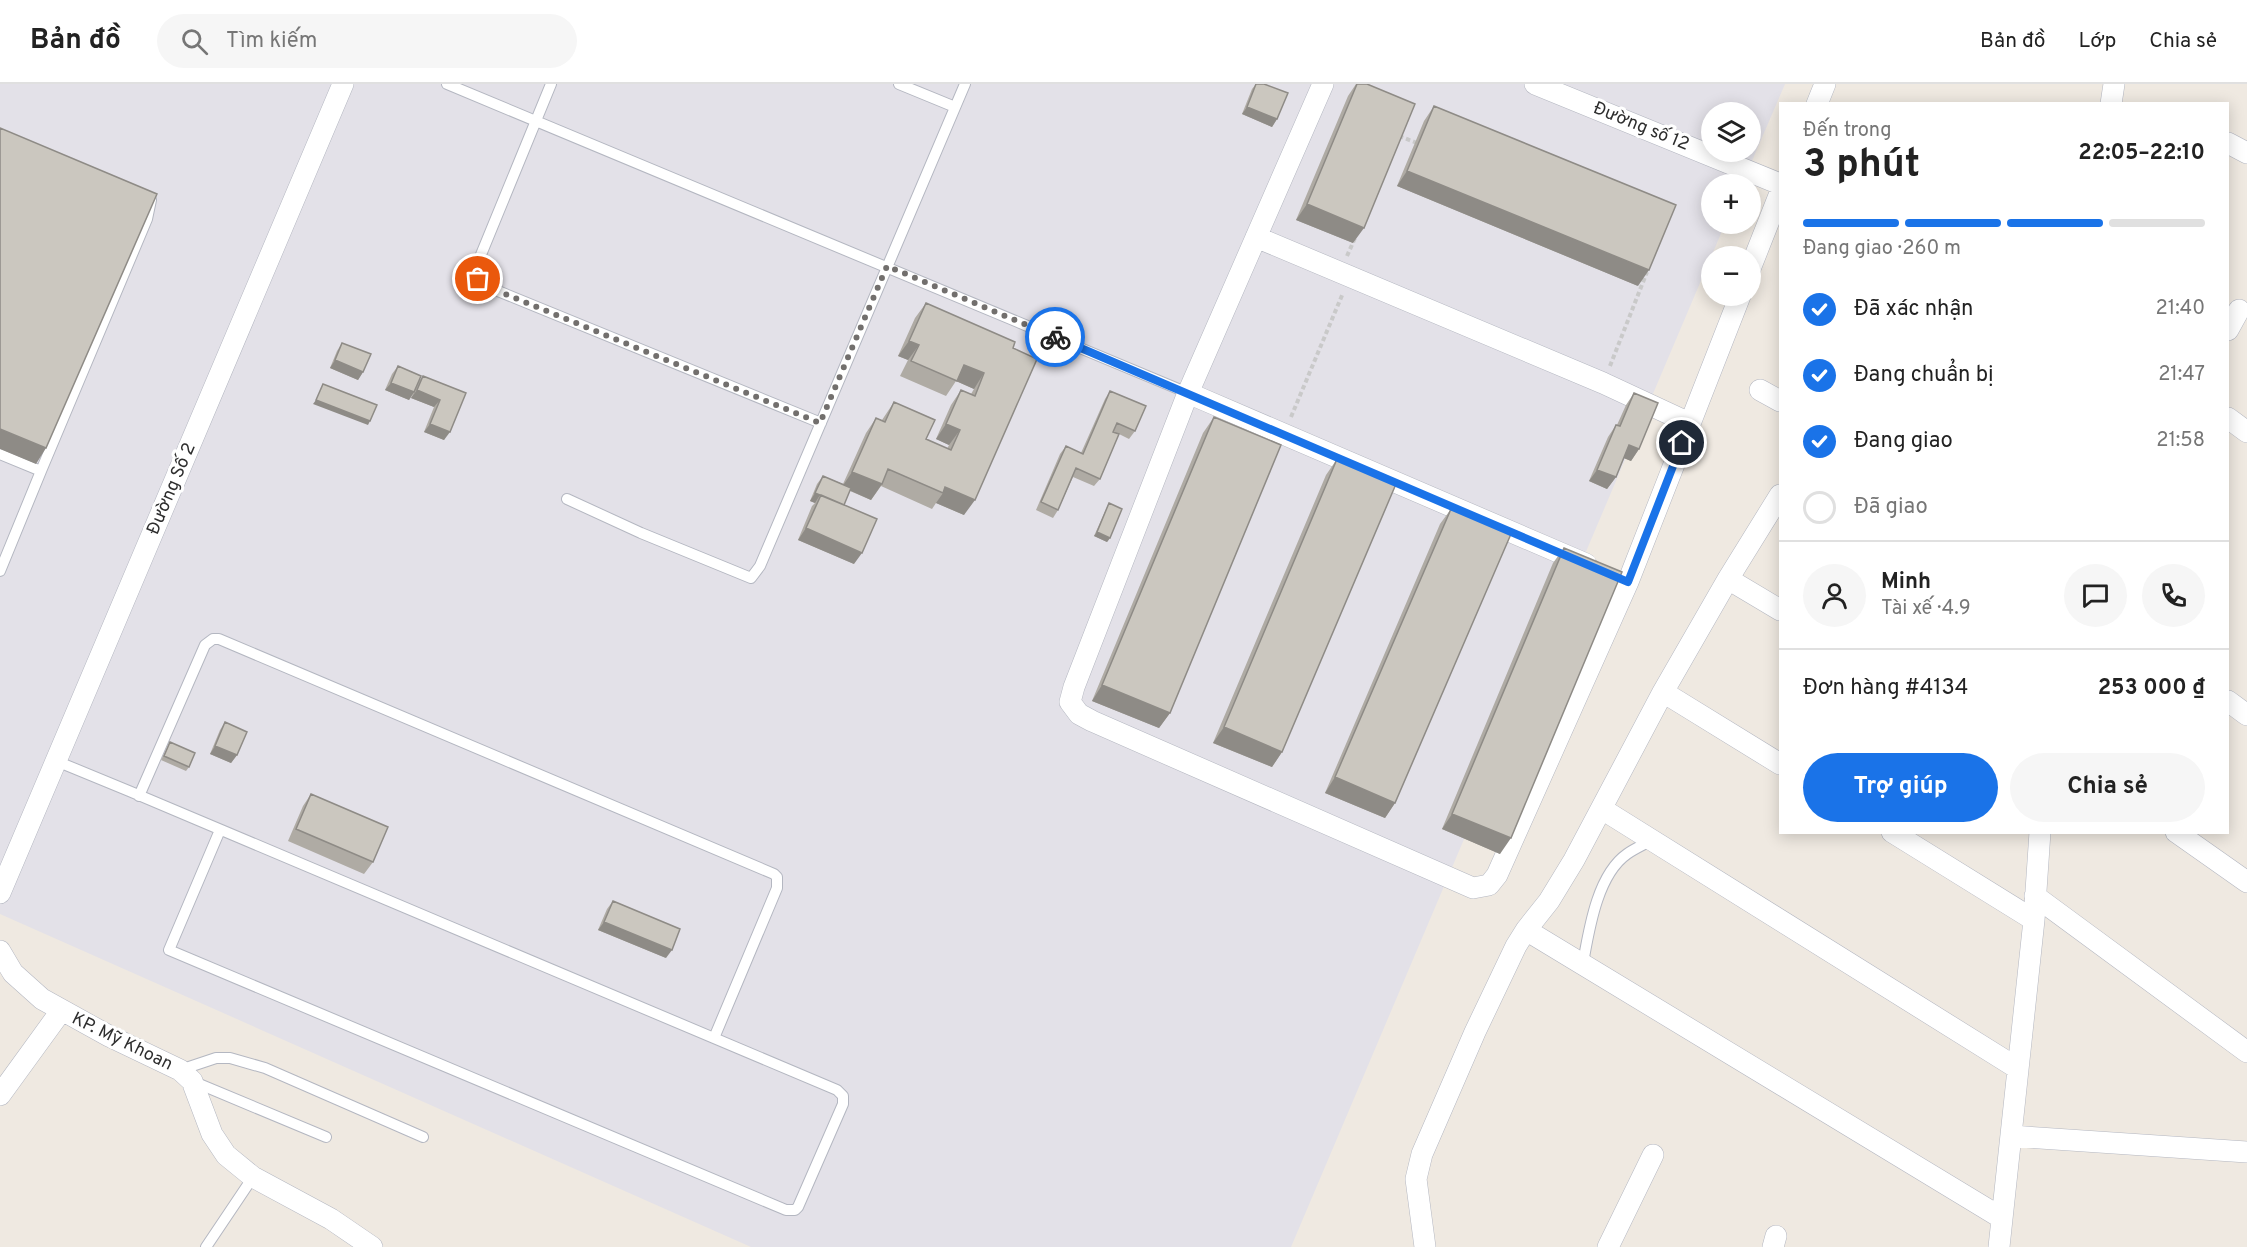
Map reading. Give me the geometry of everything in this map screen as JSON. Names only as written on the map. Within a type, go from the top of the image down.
[{"type":"street","name":"Đường Số 2","points":[[0,893],[343,84]]},
{"type":"street","points":[[1323,84],[1188,393],[1070,702],[1079,714],[1092,721],[1473,888],[1489,885],[1497,874],[1628,582],[1736,306]]},
{"type":"street","name":"Đường số 12","points":[[1535,84],[1779,184]]},
{"type":"street","points":[[1818,102],[1825,84]]},
{"type":"street","points":[[2111,102],[2114,84]]},
{"type":"street","points":[[2229,144],[2247,153]]},
{"type":"street","points":[[1759,246],[1779,196]]},
{"type":"street","points":[[1256,237],[1604,383],[1689,423]]},
{"type":"street","points":[[2229,328],[2239,310]]},
{"type":"street","points":[[1760,390],[1779,400]]},
{"type":"street","points":[[1188,393],[1628,582]]},
{"type":"street","points":[[2229,419],[2247,432]]},
{"type":"street","points":[[1425,1247],[1416,1179],[1422,1154],[1500,978],[1526,930],[1549,901],[1602,809],[1663,692],[1779,497]]},
{"type":"street","points":[[1728,579],[1779,609]]},
{"type":"street","points":[[1663,692],[1779,763]]},
{"type":"street","points":[[2229,702],[2247,715]]},
{"type":"street","points":[[1602,809],[2017,1068]]},
{"type":"street","points":[[1895,834],[2034,920]]},
{"type":"street","points":[[1999,1247],[2000,1217],[2034,920],[2040,834]]},
{"type":"street","points":[[2179,834],[2247,882]]},
{"type":"street","points":[[2035,896],[2247,1052]]},
{"type":"street","points":[[1526,930],[2000,1217]]},
{"type":"street","name":"KP. Mỹ Khoan","points":[[0,951],[13,973],[42,999],[186,1076],[213,1134],[226,1155],[253,1177],[331,1219],[372,1247]]},
{"type":"street","points":[[0,1095],[61,1011]]},
{"type":"street","points":[[2011,1136],[2247,1152]]},
{"type":"street","points":[[1608,1247],[1653,1155]]},
{"type":"lane","points":[[447,84],[1188,393]]},
{"type":"lane","points":[[551,84],[478,262],[478,279],[493,289],[820,423]]},
{"type":"lane","points":[[899,84],[955,107]]},
{"type":"lane","points":[[567,499],[641,533],[751,578],[760,566],[965,84]]},
{"type":"lane","points":[[0,571],[147,219],[152,200],[146,191]]},
{"type":"lane","points":[[0,454],[41,471]]},
{"type":"lane","points":[[139,796],[205,645],[216,639],[230,644],[774,874],[777,877],[777,888],[714,1038]]},
{"type":"lane","points":[[56,761],[139,796],[220,830],[714,1038],[837,1090],[843,1096],[843,1104],[798,1207],[795,1210],[786,1210],[169,950],[220,830]]},
{"type":"lane","points":[[1583,963],[1590,924],[1607,877],[1625,855],[1652,840]]},
{"type":"lane","points":[[186,1076],[216,1058],[230,1058],[265,1068],[423,1137]]},
{"type":"lane","points":[[186,1076],[326,1137]]},
{"type":"lane","points":[[206,1247],[253,1177]]},
{"type":"path","points":[[1393,146],[1397,135],[1427,147]]},
{"type":"path","points":[[1284,434],[1345,275],[1358,230]]},
{"type":"path","points":[[1604,383],[1650,263]]},
{"type":"shaded area","points":[[0,84],[1785,84],[1761,140],[1761,102],[1701,102],[1701,162],[1751,162],[1746,174],[1701,174],[1701,234],[1721,234],[1716,246],[1701,246],[1701,281],[1291,1247],[751,1247],[0,914]]},
{"type":"building","points":[[1256,84],[1264,84],[1288,93],[1277,119],[1247,107]]},
{"type":"building","points":[[1357,84],[1367,84],[1415,104],[1364,228],[1307,204]]},
{"type":"building","points":[[1434,106],[1676,205],[1649,270],[1407,171]]},
{"type":"building","points":[[0,128],[157,194],[46,448],[0,429]]},
{"type":"building","points":[[926,303],[1015,342],[1013,348],[1037,359],[975,500],[945,487],[943,493],[888,469],[882,484],[852,472],[876,418],[885,422],[894,402],[935,420],[926,439],[951,450],[960,430],[946,424],[961,390],[975,396],[984,373],[964,365],[957,381],[911,361],[919,345],[909,341]]},
{"type":"building","points":[[342,343],[371,354],[363,372],[335,360]]},
{"type":"building","points":[[398,366],[421,376],[414,392],[391,383]]},
{"type":"building","points":[[423,376],[466,393],[450,432],[430,424],[440,400],[417,390]]},
{"type":"building","points":[[323,384],[377,405],[370,421],[316,400]]},
{"type":"building","points":[[1110,391],[1146,406],[1135,431],[1117,423],[1113,432],[1119,434],[1100,479],[1076,468],[1058,510],[1041,502],[1066,446],[1083,454]]},
{"type":"building","points":[[1634,393],[1658,403],[1639,449],[1629,445],[1616,477],[1597,470],[1616,425],[1620,426]]},
{"type":"building","points":[[1214,417],[1281,445],[1170,713],[1102,685]]},
{"type":"building","points":[[1337,459],[1396,484],[1282,752],[1224,727]]},
{"type":"building","points":[[823,476],[851,488],[844,505],[815,493]]},
{"type":"building","points":[[821,495],[877,519],[862,553],[806,528]]},
{"type":"building","points":[[1109,503],[1122,509],[1110,538],[1097,532]]},
{"type":"building","points":[[1451,509],[1511,534],[1395,803],[1335,777]]},
{"type":"building","points":[[1564,548],[1622,572],[1511,838],[1452,814]]},
{"type":"building","points":[[225,722],[247,732],[237,755],[215,746]]},
{"type":"building","points":[[170,742],[195,753],[189,767],[164,756]]},
{"type":"building","points":[[311,794],[388,827],[373,862],[296,829]]},
{"type":"building","points":[[613,901],[680,929],[672,950],[604,922]]},
{"type":"way so far","points":[[478,279],[493,289],[820,423],[887,266],[1055,337]]},
{"type":"route","points":[[1055,337],[1628,582],[1682,443]]}]
